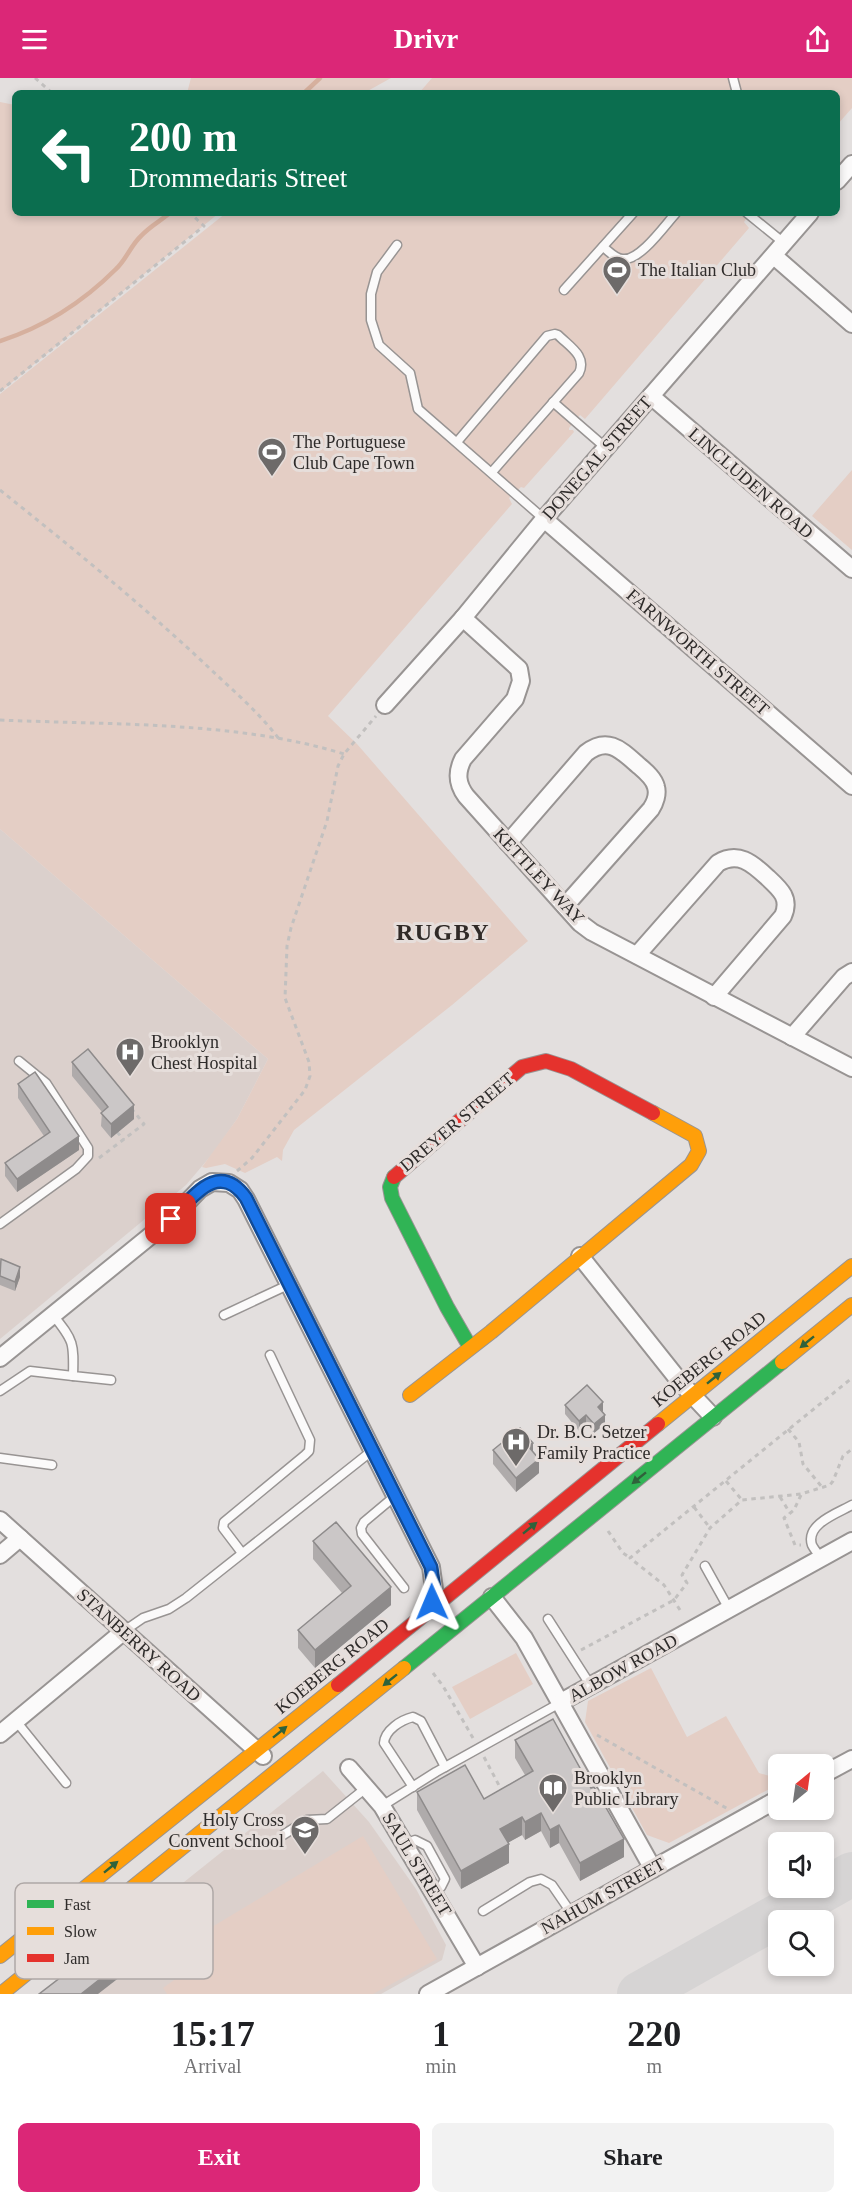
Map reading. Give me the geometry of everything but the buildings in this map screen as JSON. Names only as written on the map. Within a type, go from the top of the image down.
[{"type":"main road","name":"DREYER STREET","points":[[410,1395],[470,1347],[691,1165],[699,1154],[699,1144],[695,1136],[571,1069],[546,1061],[522,1067],[395,1174],[390,1187],[392,1198],[455,1323],[470,1347]]},
{"type":"main road","name":"KOEBERG ROAD","points":[[91,1883],[852,1266]]},
{"type":"main road","points":[[138,1883],[852,1305]]},
{"type":"main road","name":"KOEBERG ROAD","points":[[0,1956],[15,1944]]},
{"type":"main road","points":[[1,1994],[20,1979]]},
{"type":"street","points":[[840,178],[852,164]]},
{"type":"street","name":"DONEGAL STREET","points":[[385,705],[463,618],[544,519],[807,216]]},
{"type":"street","points":[[779,250],[852,324]]},
{"type":"street","name":"LINCLUDEN ROAD","points":[[651,396],[852,569]]},
{"type":"street","name":"FARNWORTH STREET","points":[[544,519],[852,786]]},
{"type":"street","name":"KETTLEY WAY","points":[[463,618],[500,650],[519,669],[521,675],[515,699],[463,759],[458,773],[460,789],[565,906],[592,932],[852,1068]]},
{"type":"street","points":[[507,843],[586,753],[595,746],[604,745],[620,749],[648,774],[657,789],[651,809],[565,906]]},
{"type":"street","points":[[637,956],[718,863],[725,858],[734,857],[751,863],[783,891],[785,909],[783,916],[714,997]]},
{"type":"street","points":[[792,1037],[844,977],[852,972]]},
{"type":"street","points":[[0,1358],[171,1219],[200,1189],[212,1182],[224,1182],[235,1186],[246,1198],[431,1567],[434,1589],[428,1612]]},
{"type":"street","points":[[580,1256],[681,1383],[713,1418]]},
{"type":"street","name":"STANBERRY ROAD","points":[[0,1520],[278,1770]]},
{"type":"street","points":[[0,1555],[20,1538]]},
{"type":"street","name":"ALBOW ROAD","points":[[653,1869],[561,1702],[852,1541]]},
{"type":"street","points":[[431,1567],[452,1577],[472,1576]]},
{"type":"street","points":[[492,1597],[524,1638],[561,1702]]},
{"type":"street","points":[[0,1734],[124,1632]]},
{"type":"street","points":[[834,1769],[852,1759]]},
{"type":"street","name":"SAUL STREET","points":[[349,1768],[382,1806],[477,1967]]},
{"type":"street","name":"NAHUM STREET","points":[[428,1994],[768,1805]]},
{"type":"lane","points":[[564,291],[630,216]]},
{"type":"lane","points":[[603,247],[616,258],[630,259],[640,253],[673,216]]},
{"type":"lane","points":[[750,216],[779,250]]},
{"type":"lane","points":[[397,245],[383,262],[374,283],[370,307],[374,333],[379,345],[410,373],[418,409],[544,519]]},
{"type":"lane","points":[[456,442],[548,336],[558,335],[583,362],[579,373],[492,472]]},
{"type":"lane","points":[[553,402],[607,448]]},
{"type":"lane","points":[[0,1224],[76,1169],[88,1156],[88,1148],[46,1083],[19,1061]]},
{"type":"lane","points":[[224,1315],[288,1285]]},
{"type":"lane","points":[[53,1315],[74,1347],[73,1376]]},
{"type":"lane","points":[[242,1553],[223,1528],[224,1522],[305,1455],[311,1446],[270,1355]]},
{"type":"lane","points":[[0,1391],[30,1371],[111,1380]]},
{"type":"lane","points":[[124,1632],[150,1614],[169,1609],[373,1450]]},
{"type":"lane","points":[[0,1458],[52,1465]]},
{"type":"lane","points":[[395,1496],[364,1522],[361,1528],[362,1534],[404,1588]]},
{"type":"lane","points":[[820,1558],[812,1544],[817,1526],[825,1519],[852,1505]]},
{"type":"lane","points":[[705,1566],[729,1609]]},
{"type":"lane","points":[[548,1619],[591,1686]]},
{"type":"lane","points":[[382,1806],[445,1767],[561,1702]]},
{"type":"lane","points":[[413,1787],[384,1743],[387,1734],[409,1718],[413,1717],[422,1721],[445,1767]]},
{"type":"lane","points":[[16,1721],[66,1783]]},
{"type":"lane","points":[[283,1835],[307,1820],[327,1820],[366,1788]]},
{"type":"lane","points":[[483,1911],[530,1882],[541,1879],[552,1885],[572,1914]]},
{"type":"path","points":[[35,78],[49,90]]},
{"type":"path","points":[[0,391],[204,226],[193,216]]},
{"type":"path","points":[[0,490],[116,584],[176,637],[266,722],[279,739]]},
{"type":"path","points":[[224,1182],[252,1158],[305,1090],[310,1076],[309,1062],[285,998],[287,946],[291,927],[327,821],[339,766],[344,754],[385,705]]},
{"type":"path","points":[[0,720],[208,729],[308,743],[344,754]]},
{"type":"path","points":[[88,1156],[100,1158],[144,1124],[128,1104],[124,1108]]},
{"type":"path","points":[[117,1132],[124,1140]]},
{"type":"path","points":[[630,1558],[852,1378]]},
{"type":"path","points":[[788,1429],[799,1442],[803,1464],[822,1487]]},
{"type":"path","points":[[588,1646],[674,1600],[687,1583],[682,1575],[710,1528],[742,1500],[801,1494],[830,1485],[843,1456],[852,1449]]},
{"type":"path","points":[[725,1481],[742,1500]]},
{"type":"path","points":[[795,1545],[784,1518],[794,1510],[801,1494]]},
{"type":"path","points":[[780,1496],[790,1513]]},
{"type":"path","points":[[694,1507],[710,1528]]},
{"type":"path","points":[[608,1530],[623,1553],[664,1585],[680,1610]]},
{"type":"path","points":[[591,1732],[731,1810]]},
{"type":"shaded area","points":[[191,78],[391,78],[369,90],[188,90]]},
{"type":"shaded area","points":[[432,78],[852,78],[852,108],[840,122],[840,90],[422,90]]},
{"type":"shaded area","points":[[0,102],[12,104],[12,216],[215,216],[0,392]]},
{"type":"shaded area","points":[[222,216],[748,216],[744,222],[749,228],[585,419],[580,415],[569,428],[574,432],[524,488],[521,487],[509,498],[512,504],[328,716],[357,744],[528,941],[452,1005],[294,1130],[283,1150],[282,1161],[277,1157],[245,1173],[225,1164],[202,1167],[237,1119],[268,1059],[0,829],[0,394]]},
{"type":"shaded area","points":[[852,470],[852,550],[812,516]]},
{"type":"shaded area","name":"Brooklyn Chest Hospital","points":[[0,829],[268,1059],[237,1119],[214,1152],[186,1185],[0,1339]]},
{"type":"shaded area","points":[[516,1653],[533,1684],[470,1719],[452,1687]]},
{"type":"shaded area","points":[[651,1668],[687,1737],[726,1716],[759,1773],[768,1776],[768,1790],[669,1843],[647,1835],[585,1722],[588,1701]]},
{"type":"shaded area","name":"Holy Cross Convent School","points":[[323,1771],[369,1822],[416,1889],[446,1945],[442,1960],[381,1994],[44,1994],[63,1979],[213,1979],[213,1883],[183,1883]]},
{"type":"shaded area","points":[[363,1836],[437,1959],[373,1994],[167,1994],[163,1988],[175,1979],[213,1979],[213,1926]]},
{"type":"waterway","points":[[307,90],[320,78]]},
{"type":"waterway","points":[[0,341],[47,321],[76,303],[120,265],[144,233],[166,216]]},
{"type":"taxiway","points":[[639,1994],[852,1874]]},
{"type":"traffic: fast","points":[[394,1177],[390,1187],[392,1198],[447,1307],[470,1347]]},
{"type":"traffic: fast","points":[[404,1668],[782,1362]]},
{"type":"traffic: slow","points":[[410,1395],[491,1332],[691,1165],[699,1151],[695,1136],[653,1113]]},
{"type":"traffic: slow","points":[[658,1424],[852,1266]]},
{"type":"traffic: slow","points":[[782,1362],[852,1305]]},
{"type":"traffic: slow","points":[[138,1883],[404,1668]]},
{"type":"traffic: slow","points":[[91,1883],[338,1685]]},
{"type":"traffic: slow","points":[[0,1956],[15,1944]]},
{"type":"traffic: slow","points":[[1,1994],[20,1979]]},
{"type":"traffic: jam","points":[[394,1177],[522,1067],[546,1061],[571,1069],[653,1113]]},
{"type":"traffic: jam","points":[[338,1685],[658,1424]]},
{"type":"place","name":"The Italian Club","points":[[617,296]]},
{"type":"place","name":"The Portuguese Club Cape Town","points":[[272,478]]},
{"type":"place","name":"Brooklyn Chest Hospital","points":[[130,1078]]},
{"type":"place","name":"Dr. B.C. Setzer Family Practice","points":[[516,1468]]},
{"type":"place","name":"Brooklyn Public Library","points":[[553,1814]]},
{"type":"place","name":"Holy Cross Convent School","points":[[305,1856]]},
{"type":"district","name":"RUGBY","points":[[443,932]]},
{"type":"route","points":[[171,1219],[200,1189],[212,1182],[229,1183],[240,1190],[246,1198],[255,1221],[431,1567],[434,1589],[432,1602]]}]
